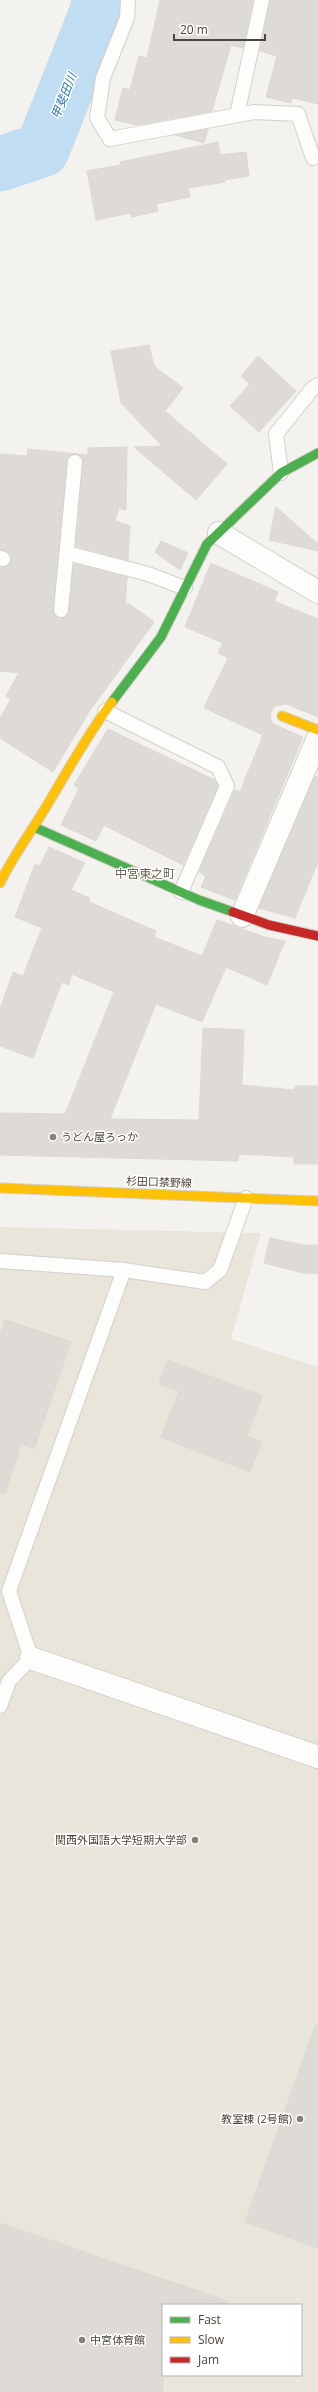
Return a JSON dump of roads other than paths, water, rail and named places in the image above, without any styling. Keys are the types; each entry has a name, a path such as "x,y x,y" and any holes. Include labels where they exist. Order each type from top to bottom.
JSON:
{"street":[{"path":"0,883 13,857 34,827 105,711 161,637 208,544 281,473 318,453"},
{"path":"219,533 318,592"},
{"path":"282,716 318,730"},
{"path":"242,916 318,738"},
{"path":"34,827 181,892 242,916 269,925 318,936"},
{"name":"杉田口禁野線","path":"0,1188 318,1201"},
{"path":"31,1658 318,1757"}],"lane":[{"path":"128,0 127,18 102,78 97,118 110,139 254,112 298,114 313,158"},
{"path":"237,115 262,0"},
{"path":"281,473 276,434 313,388 318,386"},
{"path":"61,610 75,462"},
{"path":"67,552 148,574 186,588"},
{"path":"105,711 218,767 227,786 181,892"},
{"path":"0,1261 124,1270 205,1282 220,1270 246,1198"},
{"path":"0,1706 9,1681 31,1658 4,1590 124,1270"}],"waterway":[{"name":"甲斐田川","path":"0,164 42,150 97,12 99,0"}],"place":[{"name":"うどん屋ろっか","path":"53,1137"},
{"name":"関西外国語大学短期大学部","path":"195,1840"},
{"name":"教室棟 (2号館)","path":"300,2119"},
{"name":"中宮体育館","path":"82,2340"}],"district":[{"name":"中宮東之町","path":"145,874"}]}
